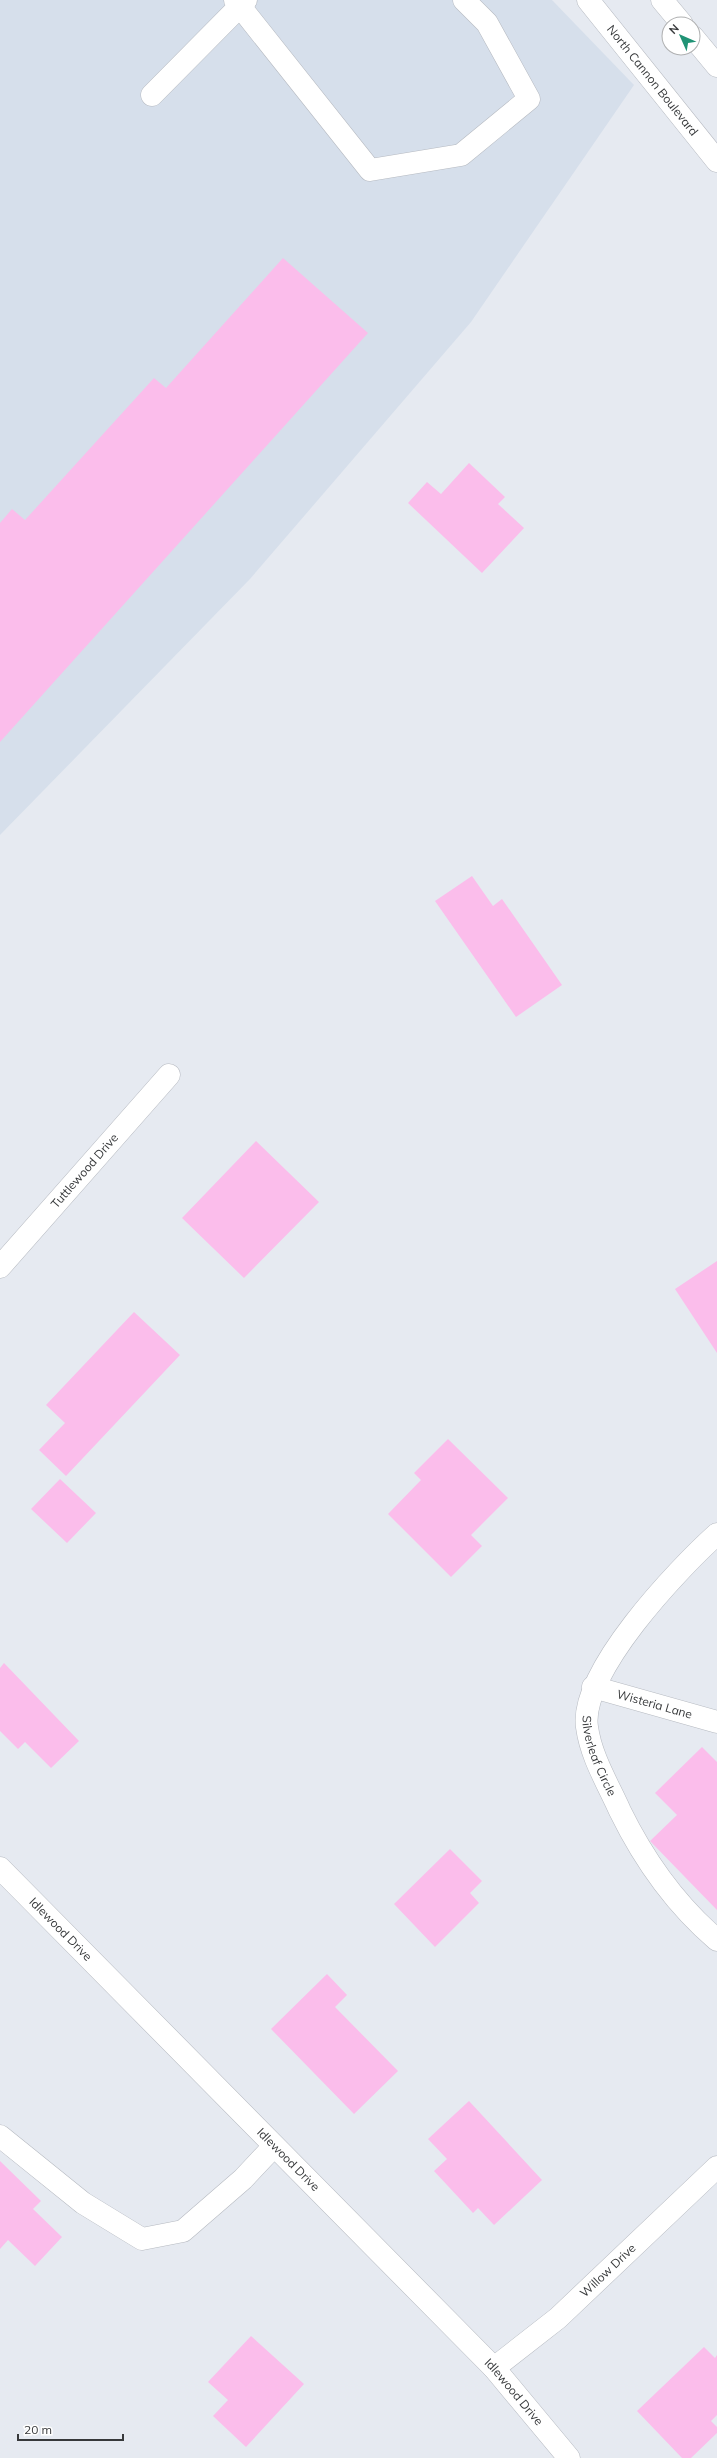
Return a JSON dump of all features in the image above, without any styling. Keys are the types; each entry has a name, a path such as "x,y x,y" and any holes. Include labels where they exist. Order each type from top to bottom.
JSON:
{"street":[{"path":"152,94 240,2 370,170 461,155 529,99 487,23 464,0"},
{"name":"North Cannon Boulevard","path":"588,0 717,161"},
{"path":"662,0 675,16"},
{"path":"701,47 717,66"},
{"name":"Tuttlewood Drive","path":"0,1267 169,1075"},
{"name":"Silverleaf Circle","path":"717,1534 697,1552 623,1636 593,1687 586,1725 591,1750 638,1848 674,1898 697,1923 717,1940"},
{"name":"Wisteria Lane","path":"593,1687 717,1722"},
{"name":"Idlewood Drive","path":"0,1868 494,2368 569,2458"},
{"path":"0,2136 83,2203 142,2239 183,2231 243,2179 274,2146"},
{"name":"Willow Drive","path":"494,2368 558,2318 717,2167"}],"shaded area":[{"path":"0,0 552,0 634,85 471,322 250,579 0,835"}],"building":[{"path":"283,258 368,333 0,742 0,523 12,509 25,520 154,378 166,388"},
{"path":"469,463 505,497 498,504 524,528 482,573 408,503 427,482 441,494"},
{"path":"472,876 493,906 502,899 562,985 516,1017 435,901"},
{"path":"256,1141 319,1202 244,1278 182,1218"},
{"path":"717,1261 717,1353 675,1289"},
{"path":"134,1312 180,1355 66,1476 39,1450 65,1423 46,1405"},
{"path":"448,1439 508,1498 471,1535 482,1546 451,1577 388,1514 421,1480 414,1473"},
{"path":"60,1479 96,1513 67,1543 31,1509"},
{"path":"4,1663 79,1741 51,1768 25,1742 18,1749 0,1731 0,1668"},
{"path":"702,1747 717,1762 717,1910 650,1841 677,1815 655,1793"},
{"path":"450,1849 482,1881 470,1893 479,1903 435,1947 394,1904"},
{"path":"327,1974 347,1995 335,2007 398,2071 354,2114 271,2029"},
{"path":"469,2101 542,2180 494,2225 478,2208 473,2213 434,2171 447,2159 428,2139"},
{"path":"0,2161 41,2201 33,2209 62,2237 35,2266 8,2240 0,2249"},
{"path":"251,2336 304,2384 246,2447 213,2416 228,2400 208,2382"},
{"path":"704,2347 715,2358 717,2355 717,2415 711,2421 717,2427 717,2433 691,2458 682,2458 637,2411"}]}
